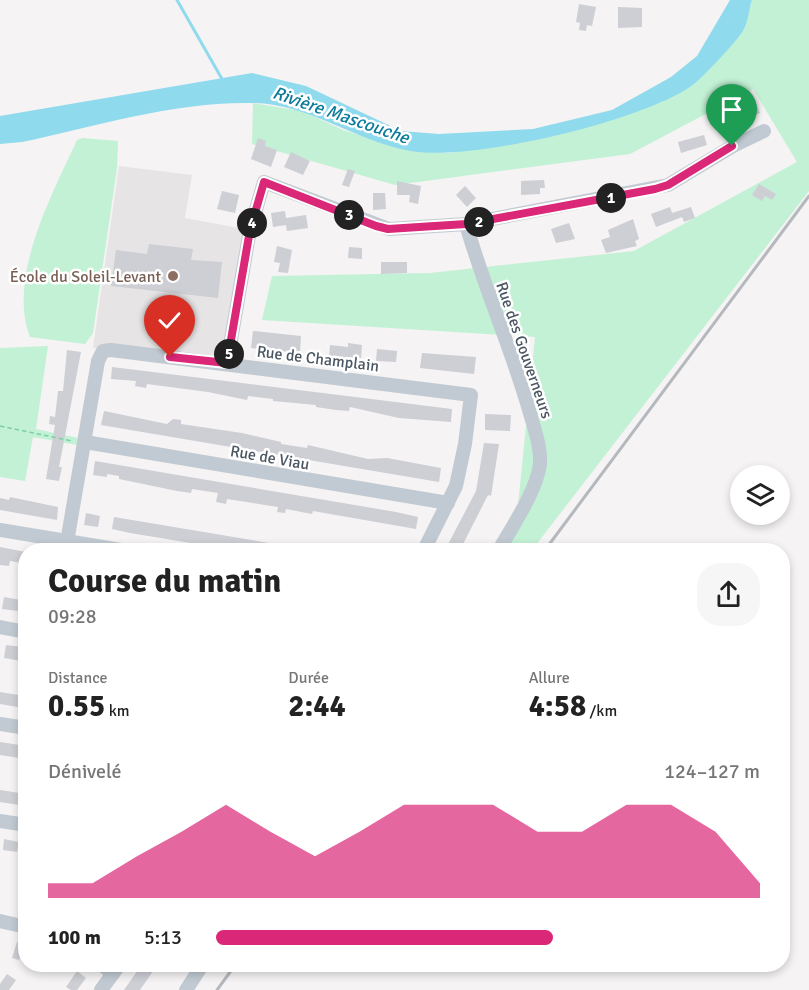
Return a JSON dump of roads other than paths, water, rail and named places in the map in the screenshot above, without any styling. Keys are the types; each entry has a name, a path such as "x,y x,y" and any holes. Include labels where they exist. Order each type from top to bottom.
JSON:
{"street":[{"path":"227,363 250,230 264,182 388,229 466,224 668,185 732,146 764,131"},
{"name":"Rue des Gouverneurs","path":"466,224 487,291 514,360 535,431 540,459 536,478 504,543"},
{"name":"Rue de Champlain","path":"67,542 98,361 103,351 227,363 471,395 465,444 456,486 448,503"},
{"name":"Rue de Viau","path":"85,442 448,503"},
{"path":"428,543 448,503"},
{"path":"0,530 74,543"},
{"path":"0,627 18,630"},
{"path":"0,724 18,727"},
{"path":"0,821 18,824"},
{"path":"0,922 18,925"},
{"path":"101,990 114,972"},
{"path":"186,990 198,972"}],"water":[{"name":"Rivière Mascouche","path":"730,0 752,0 745,28 694,84 670,98 637,112 556,136 473,150 437,153 410,151 390,146 294,110 274,105 225,103 166,110 22,142 0,144 0,116 252,73 306,86 401,131 439,134 533,129 612,110 671,77 697,56"}],"waterway":[{"path":"177,0 222,79"}],"railway":[{"path":"550,543 809,196"},
{"path":"217,990 230,972"}],"place":[{"name":"École du Soleil-Levant","path":"173,276"}]}
